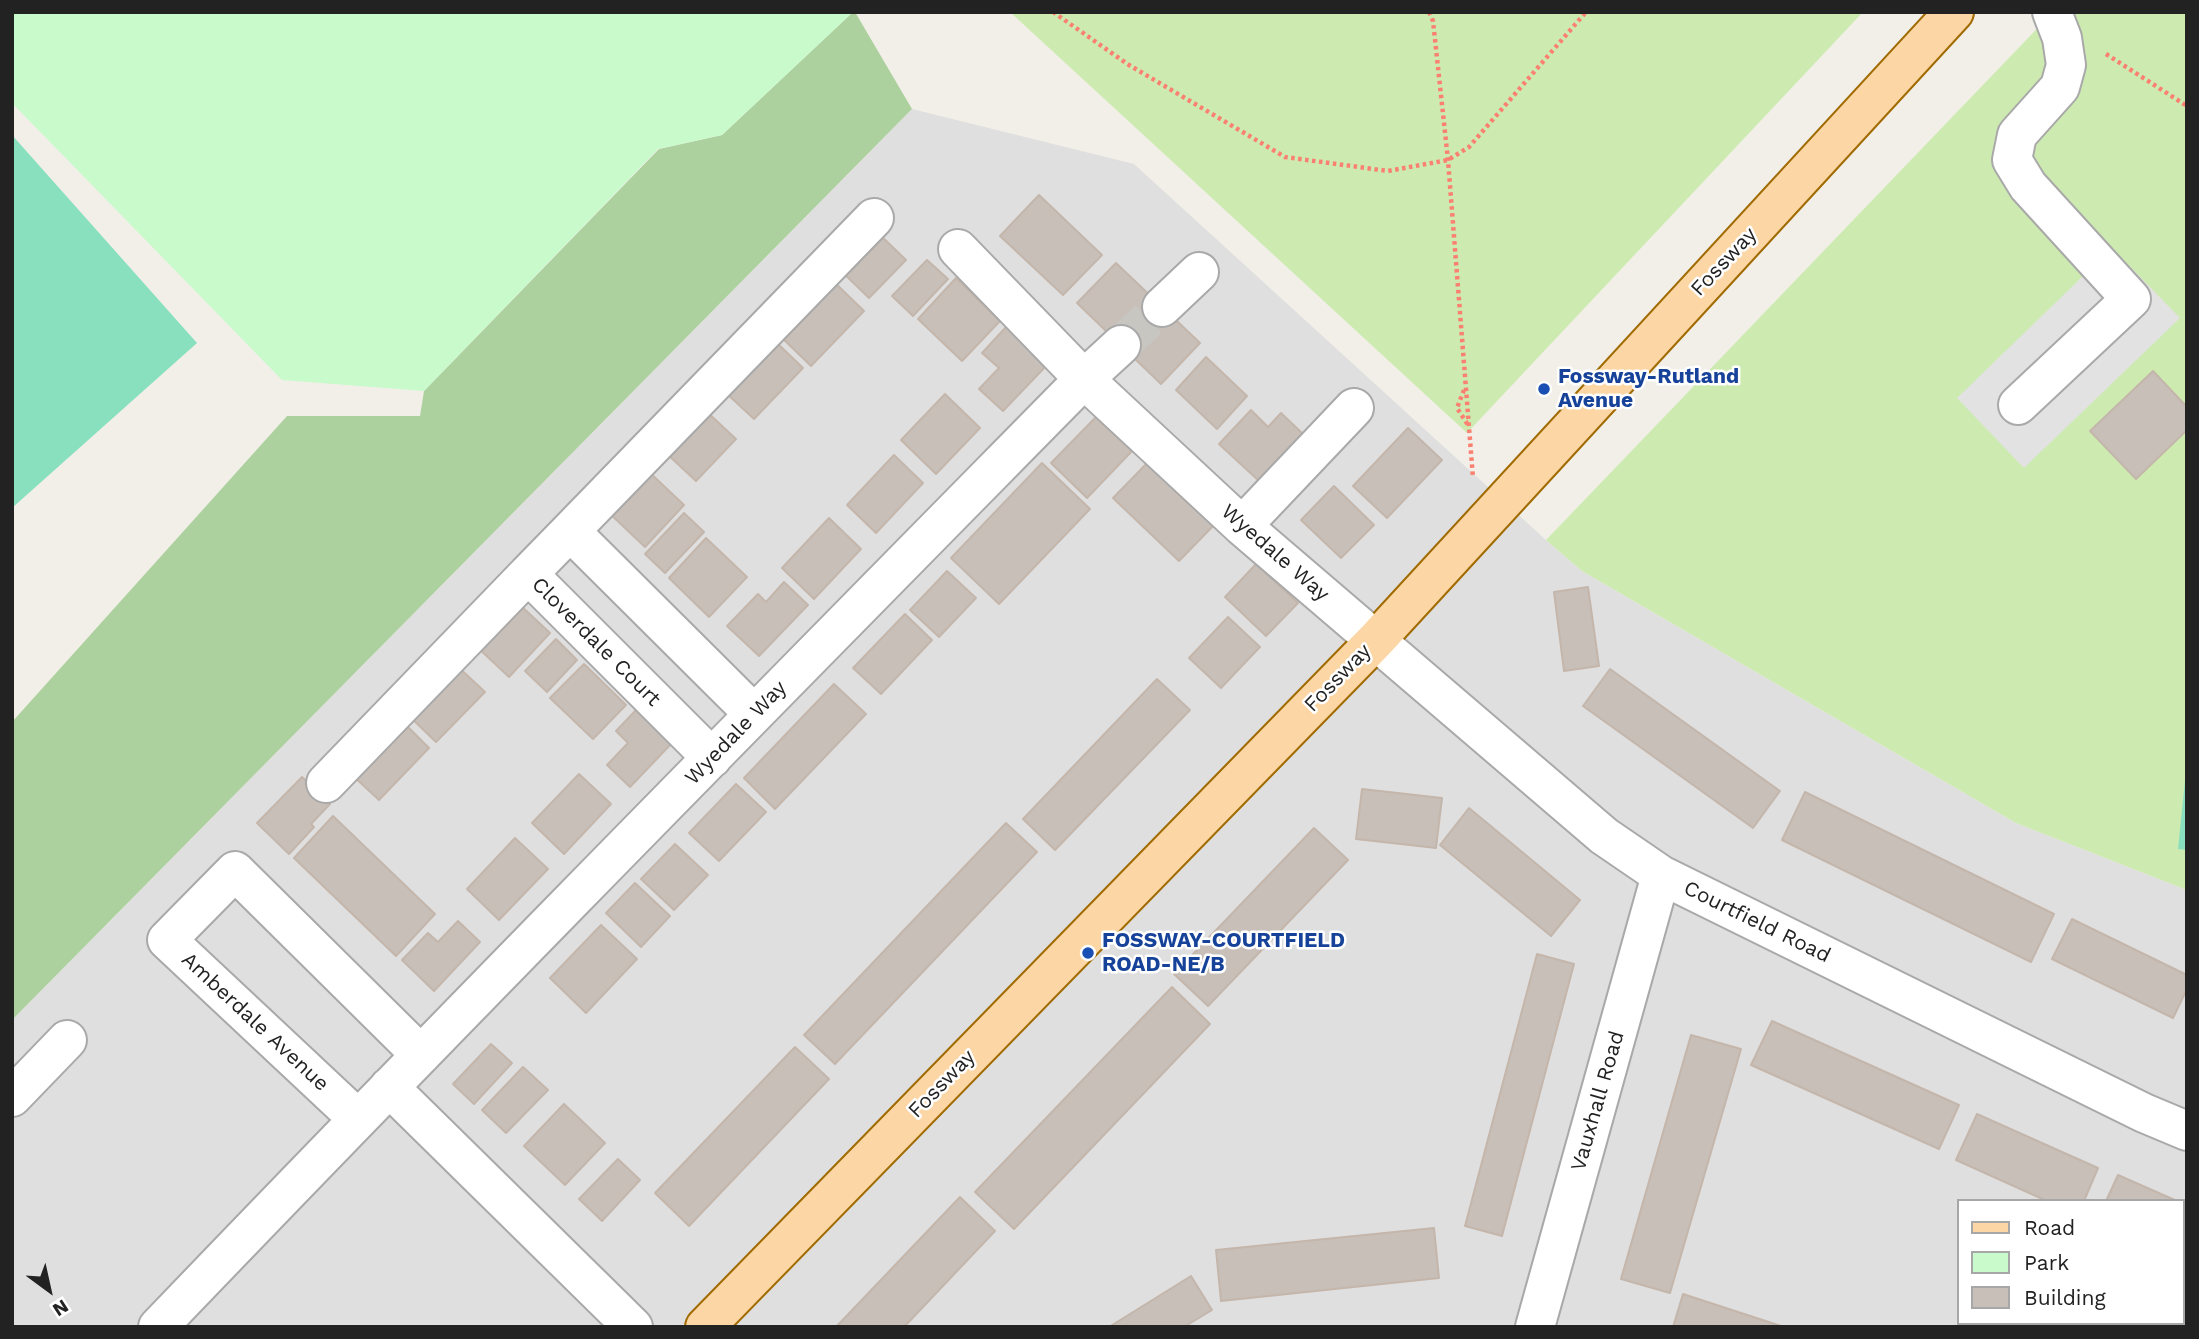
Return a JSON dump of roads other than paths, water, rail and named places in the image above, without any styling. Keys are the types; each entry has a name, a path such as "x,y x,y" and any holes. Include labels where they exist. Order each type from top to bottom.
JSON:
{"main road":[{"name":"Fossway","path":"705,1327 1376,640 1954,12"}],"street":[{"path":"2018,405 2131,299 2028,186 2012,160 2017,135 2060,88 2066,65 2062,38 2054,17"},
{"name":"Cloverdale Court","path":"712,758 528,574 874,218"},
{"name":"Wyedale Way","path":"958,249 1084,379 1242,526 1376,640"},
{"path":"1162,306 1199,272"},
{"path":"1084,379 1121,345"},
{"name":"Wyedale Way","path":"158,1327 389,1087 1084,379"},
{"path":"1242,526 1354,408"},
{"path":"570,531 754,714"},
{"path":"326,783 528,574"},
{"name":"Courtfield Road","path":"1376,640 1604,836 1661,875 2144,1113 2187,1131"},
{"name":"Amberdale Avenue","path":"358,1119 167,940 234,871 421,1055"},
{"name":"Vauxhall Road","path":"1535,1327 1661,875"},
{"path":"12,1097 67,1040"},
{"path":"389,1087 634,1327"}],"tunnel":[{"path":"1121,345 1162,307"}],"place":[{"name":"Fossway-Rutland Avenue","path":"1544,389"},
{"name":"FOSSWAY-COURTFIELD ROAD-NE/B","path":"1088,953"}]}
